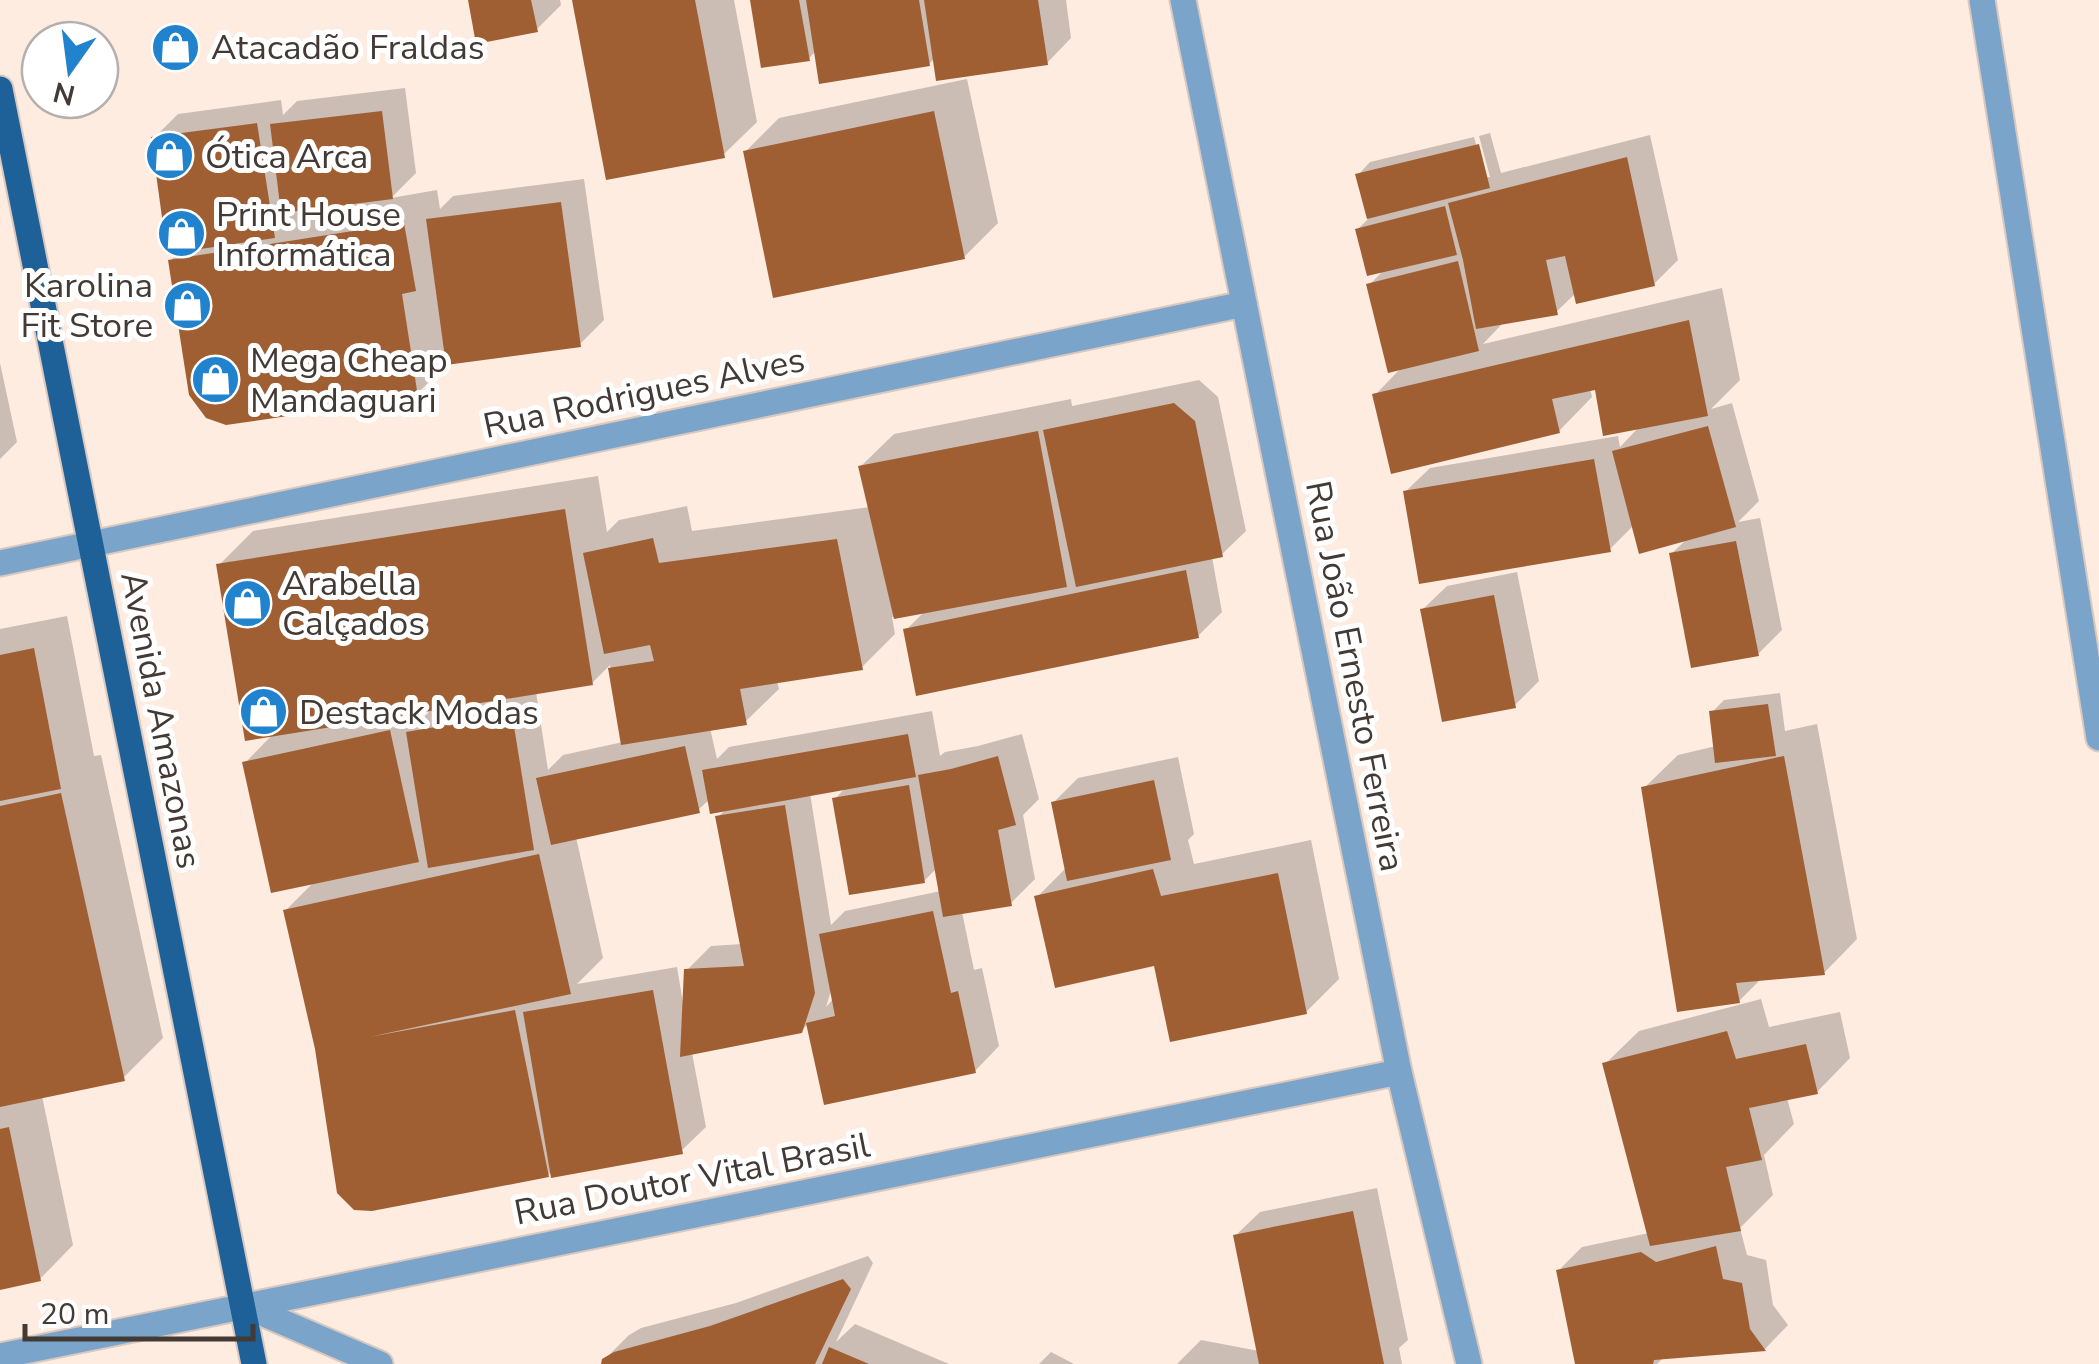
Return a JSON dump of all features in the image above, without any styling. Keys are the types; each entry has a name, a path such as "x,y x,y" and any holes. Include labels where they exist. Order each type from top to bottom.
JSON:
{"main road":[{"name":"Avenida Amazonas","path":"0,90 254,1364"}],"street":[{"name":"Rua João Ernesto Ferreira","path":"1183,0 1398,1072 1469,1364"},
{"path":"1982,0 2099,738"},
{"name":"Rua Rodrigues Alves","path":"0,563 1244,304"},
{"name":"Rua Doutor Vital Brasil","path":"0,1356 1398,1072"},
{"path":"243,1306 380,1364"}],"building":[{"path":"468,0 531,0 538,32 476,44"},
{"path":"572,0 695,0 725,158 606,180"},
{"path":"750,0 799,0 810,61 761,68"},
{"path":"806,0 919,0 930,66 819,84"},
{"path":"924,0 1038,0 1048,65 936,81"},
{"path":"382,111 393,199 281,213 270,124"},
{"path":"934,111 965,259 773,298 743,151"},
{"path":"257,123 275,238 167,254 151,137"},
{"path":"1479,144 1490,188 1367,219 1355,174"},
{"path":"1627,157 1655,286 1576,304 1565,256 1546,260 1558,315 1476,329 1448,203"},
{"path":"561,202 581,347 446,365 426,219"},
{"path":"1445,206 1457,255 1367,276 1355,229"},
{"path":"404,223 416,291 402,294 418,397 226,425 206,418 189,395 168,260"},
{"path":"1458,261 1479,351 1388,373 1366,284"},
{"path":"1689,320 1708,416 1603,436 1595,390 1552,399 1560,433 1391,474 1372,394"},
{"path":"1174,403 1195,421 1223,557 1076,587 1043,430"},
{"path":"1708,426 1736,527 1639,554 1612,451"},
{"path":"1038,431 1067,587 894,619 858,466"},
{"path":"1594,459 1611,552 1419,584 1403,491"},
{"path":"565,509 593,685 245,741 216,564"},
{"path":"653,538 659,563 837,539 863,670 740,689 747,725 621,745 608,668 654,661 650,645 604,654 583,553"},
{"path":"1736,541 1759,656 1691,668 1669,553"},
{"path":"1186,570 1199,638 916,696 903,629"},
{"path":"1494,595 1516,708 1442,722 1420,609"},
{"path":"34,648 61,789 0,801 0,655"},
{"path":"1768,704 1776,756 1715,763 1709,711"},
{"path":"512,714 534,850 428,868 406,732"},
{"path":"390,730 419,862 271,893 242,762"},
{"path":"908,734 916,777 710,814 702,770"},
{"path":"685,746 700,813 551,845 536,778"},
{"path":"998,756 1016,825 998,830 1012,906 943,917 918,775"},
{"path":"1784,756 1825,975 1736,983 1740,1003 1677,1012 1641,787"},
{"path":"1154,780 1171,860 1067,881 1051,802"},
{"path":"909,785 925,883 849,895 832,798"},
{"path":"61,793 125,1081 0,1107 0,806"},
{"path":"785,805 815,993 802,1033 680,1057 684,969 744,966 715,816"},
{"path":"539,854 571,994 369,1037 515,1010 549,1177 372,1211 354,1210 337,1193 315,1049 283,910"},
{"path":"1153,869 1161,896 1278,873 1307,1014 1170,1042 1154,966 1055,988 1034,896"},
{"path":"933,911 951,993 958,991 976,1073 824,1105 806,1023 835,1016 819,934"},
{"path":"653,990 683,1154 551,1178 523,1012"},
{"path":"1727,1031 1736,1059 1806,1044 1818,1094 1749,1108 1762,1160 1726,1167 1741,1231 1650,1246 1602,1063"},
{"path":"9,1127 41,1281 0,1290 0,1129"},
{"path":"1353,1211 1384,1364 1259,1364 1233,1235"},
{"path":"1716,1246 1723,1279 1742,1283 1750,1329 1766,1351 1654,1360 1653,1364 1575,1364 1556,1270 1641,1252 1656,1262"},
{"path":"843,1279 851,1289 815,1364 601,1364 614,1352 710,1326"},
{"path":"829,1347 869,1364 822,1364"}],"place":[{"name":"Atacadão Fraldas","path":"176,47"},
{"name":"Ótica Arca","path":"170,156"},
{"name":"Print House Informática","path":"181,234"},
{"name":"Karolina Fit Store","path":"188,305"},
{"name":"Mega Cheap Mandaguari","path":"215,380"},
{"name":"Arabella Calçados","path":"247,603"},
{"name":"Destack Modas","path":"264,712"}]}
